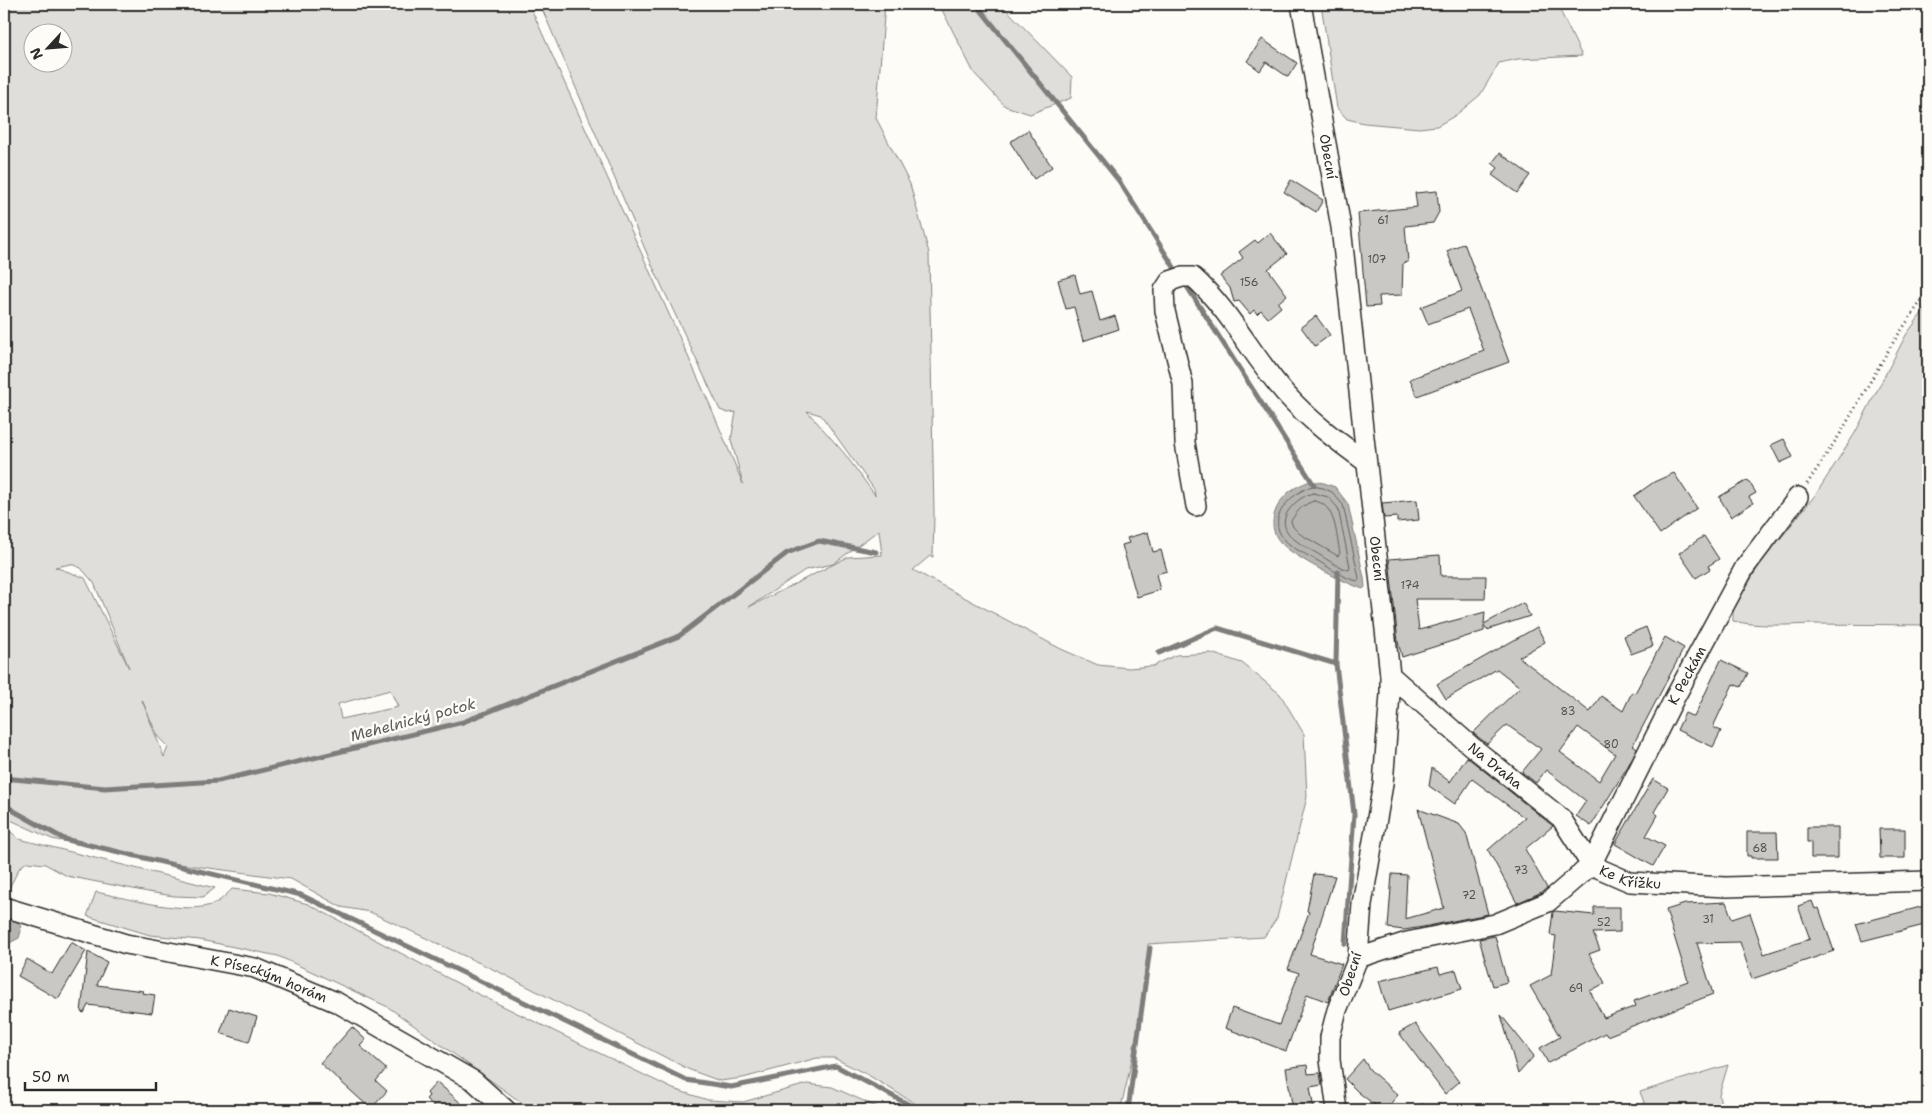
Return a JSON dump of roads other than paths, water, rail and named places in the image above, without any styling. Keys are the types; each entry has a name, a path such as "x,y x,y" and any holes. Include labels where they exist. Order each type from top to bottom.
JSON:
{"street":[{"name":"Obecní","path":"1301,4 1341,227 1390,675 1383,784 1362,904 1358,958 1337,1010 1330,1037 1330,1060 1337,1110"},
{"path":"1196,506 1185,443 1183,384 1165,310 1164,290 1170,281 1182,277 1193,276 1209,291 1284,393 1326,433 1366,462"},
{"name":"K Peckám","path":"1591,865 1674,699 1746,567 1798,496"},
{"name":"Na Draha","path":"1390,675 1471,746 1561,818 1591,865"},
{"name":"Ke Křížku","path":"1358,958 1407,942 1495,924 1548,902 1591,865 1630,882 1640,883 1726,887 1928,881"},
{"name":"K Píseckým horám","path":"4,907 126,944 255,968 346,1008 474,1081 506,1110"}],"water":[{"path":"1310,481 1335,487 1348,504 1364,578 1365,587 1363,589 1297,556 1276,537 1273,523 1279,503 1291,490"},
{"path":"4,917 12,918 20,924 21,931 19,938 4,946"}],"waterway":[{"path":"976,4 1119,181 1179,275"},
{"path":"1184,282 1314,485"},
{"name":"Mehelnický potok","path":"4,778 105,788 218,781 463,722 679,636 787,553 819,541 876,552"},
{"path":"1336,664 1338,572"},
{"path":"1159,653 1217,628 1336,664 1354,814 1345,944"},
{"path":"4,804 64,839 301,895 686,1080 731,1087 836,1066 919,1110"},
{"path":"1128,1110 1150,948"},
{"path":"1422,1106 1428,1110"}]}
